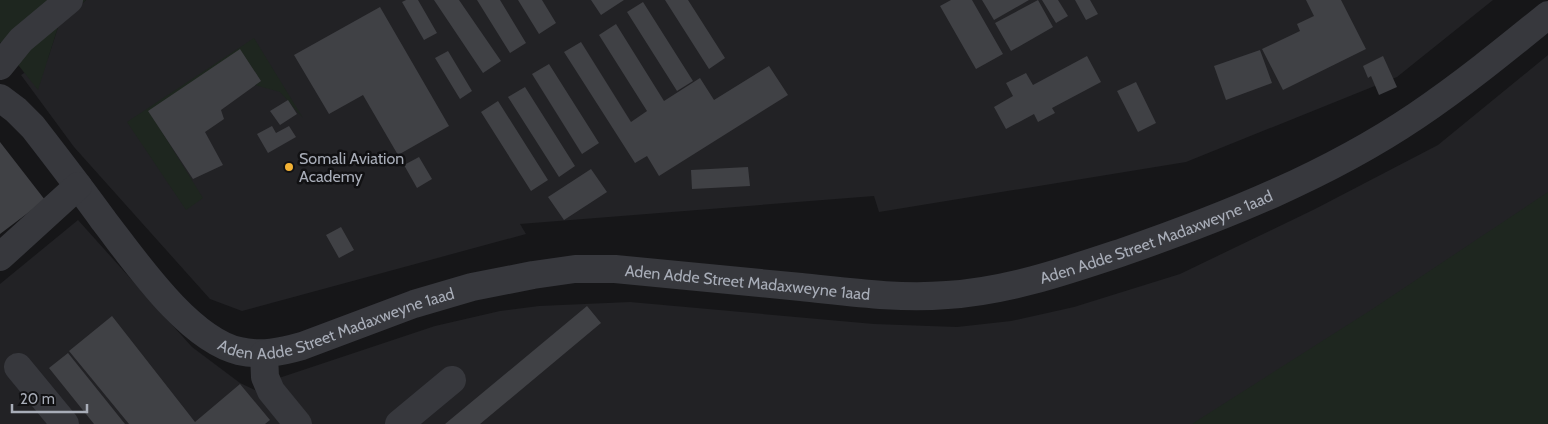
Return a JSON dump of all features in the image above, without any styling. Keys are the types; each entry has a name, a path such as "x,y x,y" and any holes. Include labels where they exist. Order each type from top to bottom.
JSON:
{"street":[{"path":"0,66 22,40 69,0"},
{"name":"Aden Adde Street Madaxweyne 1aad","path":"0,98 16,110 33,127 152,284 187,319 213,339 238,350 264,354 302,346 414,304 472,287 575,269 615,269 897,297 949,295 998,288 1058,274 1159,240 1256,201 1334,165 1415,116 1493,59 1548,15"},
{"path":"0,256 78,186"},
{"path":"264,354 265,378 271,391 298,424"},
{"path":"18,367 65,424"},
{"path":"398,424 452,380"}],"shaded area":[{"path":"0,0 86,0 59,24 38,90 0,42"},
{"path":"86,0 1493,0 1397,77 1186,162 879,212 874,196 520,224 526,234 242,311 210,299 74,147 21,75 48,58 59,24"},
{"path":"254,38 303,118 280,92 255,85 261,81 240,50 149,111 203,198 186,210 127,122"},
{"path":"1548,55 1548,424 0,424 0,284 78,220 192,347 240,383 257,391 279,378 435,326 500,311 539,306 630,302 874,324 957,327 1011,321 1074,307 1180,274 1315,209 1438,145"},
{"path":"1548,192 1548,424 1192,424 1371,310"}],"building":[{"path":"418,0 437,33 424,40 402,2"},
{"path":"434,0 459,0 501,61 483,73"},
{"path":"477,0 500,0 526,43 510,53"},
{"path":"518,0 542,0 556,23 539,34"},
{"path":"591,0 624,0 601,15"},
{"path":"665,0 688,0 725,58 709,69"},
{"path":"951,0 972,0 1003,54 976,69 940,6"},
{"path":"982,0 1029,0 994,20"},
{"path":"1038,0 1053,27 1011,51 995,23"},
{"path":"1042,0 1058,0 1068,16 1056,23"},
{"path":"1075,0 1090,0 1098,14 1086,20"},
{"path":"1306,0 1341,0 1366,49 1283,90 1262,49 1300,31 1297,24 1314,16"},
{"path":"643,2 693,81 677,91 627,12"},
{"path":"380,7 449,126 398,155 363,95 329,114 294,55"},
{"path":"616,24 664,101 700,78 714,100 769,66 788,95 659,176 647,156 635,163 564,52 581,42 631,122 647,111 599,35"},
{"path":"240,49 261,81 221,110 224,119 205,132 223,165 193,179 148,111"},
{"path":"1260,50 1272,83 1226,100 1214,66"},
{"path":"448,51 472,91 460,99 435,58"},
{"path":"1087,56 1101,82 1052,108 1055,113 1038,122 1034,114 1006,129 994,107 1013,96 1006,83 1026,73 1033,85"},
{"path":"1383,56 1397,87 1379,95 1371,76 1368,78 1363,66"},
{"path":"549,64 599,143 582,154 532,74"},
{"path":"1136,82 1156,123 1138,132 1117,91"},
{"path":"525,87 575,166 559,177 508,97"},
{"path":"288,100 297,114 280,125 270,111"},
{"path":"498,101 548,180 531,191 481,112"},
{"path":"272,126 276,133 289,126 296,137 268,153 257,134"},
{"path":"0,142 45,200 0,234"},
{"path":"419,157 432,179 417,188 404,165"},
{"path":"748,167 750,186 692,189 691,170"},
{"path":"591,169 607,192 564,220 548,197"},
{"path":"341,227 354,250 339,258 326,235"},
{"path":"587,306 601,323 480,424 445,424"},
{"path":"112,316 195,422 240,384 270,420 265,424 129,424 69,351"},
{"path":"68,353 125,424 94,424 49,368"}],"place":[{"name":"Somali Aviation Academy","path":"289,167"}]}
